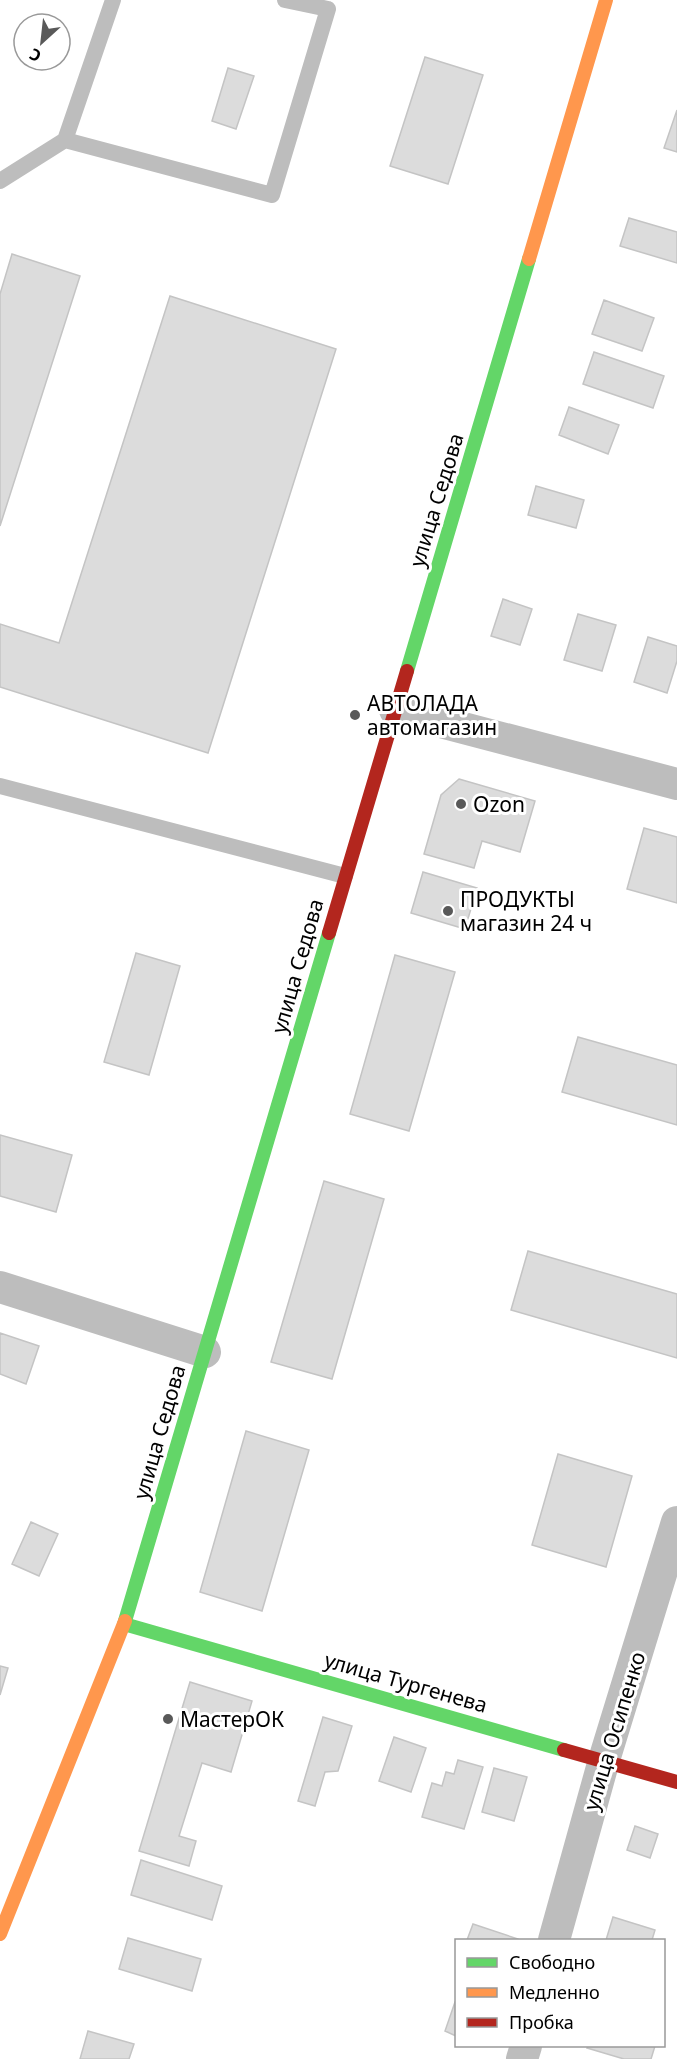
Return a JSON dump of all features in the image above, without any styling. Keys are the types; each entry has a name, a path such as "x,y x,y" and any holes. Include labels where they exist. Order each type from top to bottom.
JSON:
{"main road":[{"name":"улица Седова","path":"0,1934 124,1624 606,0"},
{"name":"улица Тургенева","path":"124,1624 677,1782"}],"street":[{"path":"395,710 677,784"},
{"path":"0,1287 205,1352"},
{"name":"улица Осипенко","path":"555,1939 604,1760 677,1522"}],"lane":[{"path":"0,181 65,140 113,0"},
{"path":"65,140 272,195 328,9 285,0"},
{"path":"0,786 345,876"}],"building":[{"path":"425,57 483,75 448,184 390,166"},
{"path":"228,68 254,76 236,129 212,121"},
{"path":"677,110 677,152 664,148"},
{"path":"629,218 677,232 677,263 620,246"},
{"path":"12,254 80,276 0,526 0,294"},
{"path":"170,296 336,349 208,753 0,687 0,624 59,643"},
{"path":"604,300 654,318 642,351 592,334"},
{"path":"594,352 664,376 653,408 583,384"},
{"path":"569,407 619,425 608,454 559,435"},
{"path":"536,486 584,500 576,528 528,515"},
{"path":"503,599 532,609 520,645 491,636"},
{"path":"578,614 616,625 602,671 564,660"},
{"path":"648,637 677,646 677,661 667,693 634,682"},
{"path":"459,779 535,801 520,852 482,841 474,868 424,854 441,795"},
{"path":"644,828 677,837 677,903 627,889"},
{"path":"423,872 477,888 465,929 411,913"},
{"path":"136,953 180,966 149,1075 104,1062"},
{"path":"395,955 455,972 409,1131 350,1114"},
{"path":"578,1037 677,1065 677,1125 562,1092"},
{"path":"0,1135 72,1155 56,1212 0,1196"},
{"path":"324,1181 384,1199 332,1379 271,1362"},
{"path":"528,1251 677,1294 677,1358 511,1310"},
{"path":"0,1333 39,1346 26,1384 0,1374"},
{"path":"246,1431 309,1450 262,1611 200,1592"},
{"path":"558,1454 632,1476 606,1567 532,1545"},
{"path":"31,1522 58,1534 39,1576 12,1564"},
{"path":"0,1666 8,1668 0,1695"},
{"path":"190,1682 252,1701 231,1772 202,1763 179,1836 196,1841 189,1866 139,1851"},
{"path":"323,1717 352,1726 338,1771 325,1772 315,1806 298,1801"},
{"path":"394,1737 426,1748 411,1792 379,1781"},
{"path":"458,1760 483,1767 464,1829 422,1817 432,1783 442,1786 446,1772 454,1774"},
{"path":"494,1768 527,1777 514,1821 482,1812"},
{"path":"635,1826 658,1834 650,1858 627,1850"},
{"path":"141,1860 222,1886 212,1920 131,1895"},
{"path":"613,1917 655,1930 652,1939 606,1939"},
{"path":"473,1924 518,1939 467,1939"},
{"path":"128,1938 201,1959 192,1991 119,1969"},
{"path":"455,2002 455,2036 445,2031"},
{"path":"88,2031 134,2044 129,2059 80,2059"},
{"path":"655,2047 651,2059 624,2059 587,2048"}],"traffic: fast":[{"path":"407,671 529,259"},
{"path":"125,1621 329,933"},
{"path":"124,1624 564,1750"}],"traffic: slow":[{"path":"529,259 606,0"},
{"path":"0,1934 125,1621"}],"traffic: jam":[{"path":"329,933 407,671"},
{"path":"564,1750 677,1782"}],"place":[{"name":"АВТОЛАДА автомагазин","path":"355,715"},
{"name":"Ozon","path":"461,804"},
{"name":"ПРОДУКТЫ магазин 24 ч","path":"448,911"},
{"name":"МастерОК","path":"168,1719"}]}
